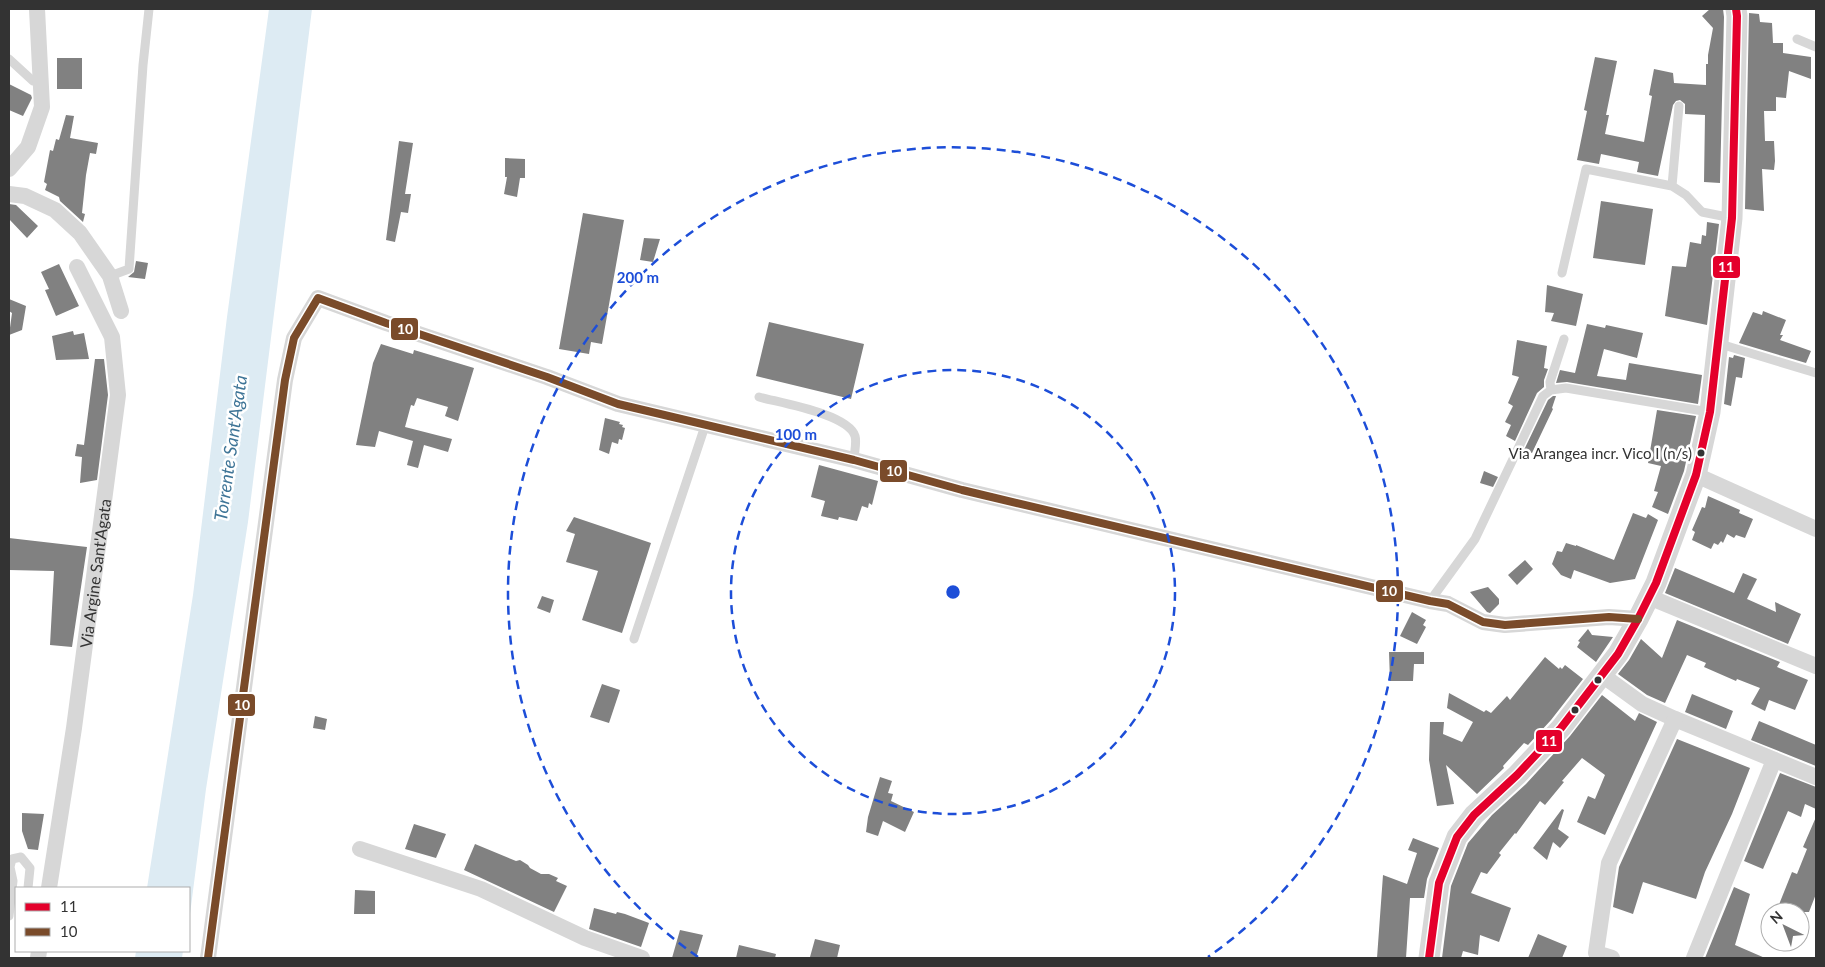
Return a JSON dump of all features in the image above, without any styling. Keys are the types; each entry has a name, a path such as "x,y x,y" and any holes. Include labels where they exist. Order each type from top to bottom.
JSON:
{"street":[{"path":"9,169 28,147 42,106 37,9"},
{"path":"1429,958 1439,883 1457,837 1474,815 1517,776 1561,728 1618,654 1649,597 1696,475 1710,412 1732,218 1736,9"},
{"path":"9,194 25,196 55,210 80,233 110,276 121,311"},
{"name":"Via Argine Sant'Agata","path":"49,887 75,718 118,395 112,337 77,267"},
{"path":"208,958 285,380 294,338 318,298 547,377 618,404 854,460 962,490 1448,604 1483,622 1505,625 1608,617 1638,619"},
{"path":"1696,475 1816,529"},
{"path":"1649,597 1816,666"},
{"path":"1602,675 1642,704 1816,777"},
{"path":"1612,958 1596,954 1609,863 1675,719"},
{"path":"1694,958 1774,760"},
{"path":"360,849 481,890 585,938 642,958"}],"lane":[{"path":"110,276 129,269 142,75 149,9"},
{"path":"1797,39 1816,47"},
{"path":"9,59 34,81"},
{"path":"1672,186 1679,106"},
{"path":"1562,273 1586,168 1672,186 1686,195 1702,212 1732,218"},
{"path":"1552,390 1550,382 1564,339"},
{"path":"1717,342 1816,373"},
{"path":"1430,601 1475,539 1543,396 1552,390 1566,388 1710,412"},
{"path":"759,397 826,414 845,422 855,436 854,460"},
{"path":"634,639 705,426"},
{"path":"9,916 13,881 10,867 12,858 21,857 30,868 28,887"}],"water":[{"name":"Torrente Sant'Agata","path":"269,9 312,9 248,522 206,789 190,914 190,887 147,887 193,595 227,317"},
{"path":"136,952 183,952 182,958 135,958"}],"building":[{"path":"1710,9 1723,9 1724,17 1720,183 1704,182 1705,115 1685,114 1685,104 1680,100 1676,101 1673,105 1658,176 1637,172 1639,162 1601,154 1599,164 1577,160 1587,111 1584,110 1595,57 1617,61 1606,115 1609,115 1605,134 1644,142 1652,96 1649,95 1654,69 1673,73 1674,83 1706,85 1706,64 1708,64 1713,28 1702,16"},
{"path":"1749,13 1759,14 1760,22 1772,23 1773,43 1783,43 1783,53 1811,57 1811,79 1789,71 1786,98 1776,97 1776,111 1764,111 1765,141 1774,141 1775,161 1774,170 1762,169 1764,211 1745,209"},
{"path":"57,58 82,58 82,89 57,89"},
{"path":"9,84 31,95 32,98 23,116 9,110"},
{"path":"66,115 74,116 70,138 98,143 96,154 90,153 82,213 85,214 83,222 60,201 59,197 45,190 47,184 44,182 50,150 53,151 56,139 59,140"},
{"path":"399,141 413,143 405,194 411,194 408,213 401,212 395,242 386,240"},
{"path":"505,158 525,159 525,178 520,178 517,197 504,194 507,177 505,177"},
{"path":"1601,201 1653,209 1645,265 1593,258"},
{"path":"9,204 16,205 38,226 27,238 9,219"},
{"path":"583,213 624,220 602,344 591,342 589,354 559,349"},
{"path":"1707,222 1719,224 1707,325 1665,316 1672,266 1686,267 1690,242 1701,244 1702,235 1706,236"},
{"path":"644,238 660,239 653,262 640,260"},
{"path":"136,261 148,263 145,279 128,277 134,272"},
{"path":"59,264 79,306 56,316 45,290 49,289 41,272"},
{"path":"1547,285 1583,294 1576,326 1551,321 1554,313 1545,312"},
{"path":"9,299 26,306 22,330 9,335 12,313 9,311"},
{"path":"1763,311 1786,320 1780,340 1811,351 1806,363 1739,343 1753,312 1762,315"},
{"path":"769,322 864,344 851,399 756,376"},
{"path":"1587,324 1605,328 1606,325 1643,333 1637,358 1604,349 1597,376 1626,380 1629,363 1702,375 1698,404 1567,382 1556,383 1560,370 1575,373"},
{"path":"73,331 74,335 84,333 89,359 56,360 52,336"},
{"path":"1517,340 1547,346 1544,368 1548,369 1544,380 1544,387 1537,393 1515,441 1506,436 1511,425 1505,422 1513,406 1508,403 1519,377 1512,375"},
{"path":"381,344 413,354 414,350 474,368 458,421 445,416 448,407 417,398 414,406 411,405 405,427 452,439 448,452 424,445 418,468 407,465 413,441 379,431 375,447 356,445 373,363"},
{"path":"1734,355 1745,358 1742,378 1736,377 1731,406 1724,404 1729,357 1733,358"},
{"path":"95,359 104,359 108,395 97,480 80,483 82,457 75,456 77,444 84,445"},
{"path":"1556,396 1553,409 1532,453 1524,450 1548,400"},
{"path":"1657,410 1696,416 1684,471 1668,514 1652,507 1658,492 1654,491 1661,466 1648,463"},
{"path":"605,418 620,422 619,424 625,428 622,440 619,439 618,444 612,442 609,454 599,450"},
{"path":"819,465 878,481 872,505 869,503 868,508 862,506 857,521 839,517 838,520 821,516 825,501 811,497"},
{"path":"1484,471 1498,477 1493,487 1480,483"},
{"path":"1708,496 1740,510 1739,513 1753,519 1745,538 1736,535 1734,538 1727,534 1723,543 1721,541 1718,545 1714,543 1711,549 1692,540 1695,532 1692,530 1702,507 1705,508"},
{"path":"1633,513 1646,518 1648,514 1658,520 1635,579 1610,583 1574,570 1571,579 1561,575 1552,564 1557,551 1562,552 1566,543 1614,560"},
{"path":"574,517 651,543 622,633 582,620 598,571 566,562 575,534 566,531"},
{"path":"9,538 87,547 72,647 50,645 54,571 9,570"},
{"path":"1525,560 1533,569 1517,585 1508,575"},
{"path":"1675,568 1734,593 1743,573 1757,579 1747,599 1776,612 1775,602 1801,614 1788,644 1665,593"},
{"path":"1488,587 1499,599 1499,604 1490,613 1470,592"},
{"path":"542,596 554,600 550,613 537,608"},
{"path":"1412,612 1426,620 1423,625 1426,627 1417,644 1400,636"},
{"path":"1677,620 1780,662 1777,667 1808,680 1795,710 1769,700 1765,711 1751,704 1760,688 1737,679 1736,681 1704,667 1706,663 1687,655 1665,703 1647,695 1618,674 1629,660 1641,639 1662,658"},
{"path":"1588,629 1592,635 1613,637 1596,662 1577,647 1580,642 1578,641"},
{"path":"1389,652 1424,652 1424,664 1414,664 1413,681 1390,681"},
{"path":"1545,657 1559,669 1560,667 1562,669 1565,665 1583,679 1551,720 1528,745 1524,743 1503,766 1504,768 1477,794 1446,765 1454,804 1437,806 1429,760 1430,722 1444,722 1443,734 1462,742 1473,722 1447,708 1449,693 1484,712 1486,710 1491,713 1507,696 1510,700"},
{"path":"602,684 620,690 609,723 590,717"},
{"path":"1692,694 1733,711 1726,729 1685,712"},
{"path":"1602,695 1635,721 1639,713 1657,722 1605,835 1577,822 1588,796 1595,799 1605,775 1582,758 1545,805 1540,801 1516,834 1499,853 1501,855 1487,874 1481,872 1471,893 1511,908 1499,942 1480,935 1478,955 1463,951 1461,958 1442,958 1451,886 1468,843 1492,815 1526,784 1570,736"},
{"path":"315,716 327,719 325,730 313,728"},
{"path":"1759,721 1816,745 1816,766 1751,740"},
{"path":"1677,739 1750,768 1732,814 1705,872 1696,899 1643,882 1633,914 1613,907 1619,867"},
{"path":"1780,773 1816,787 1816,809 1805,804 1801,817 1788,811 1763,869 1744,861"},
{"path":"880,777 892,781 888,793 893,794 891,801 914,812 905,832 883,821 878,836 866,832 868,817"},
{"path":"1562,809 1564,810 1558,829 1569,837 1560,848 1553,842 1547,860 1533,848"},
{"path":"22,813 44,814 38,850 28,849 22,831"},
{"path":"1816,817 1816,894 1810,909 1810,902 1780,902 1792,872 1797,874 1807,849 1803,847"},
{"path":"414,824 446,834 436,858 405,849"},
{"path":"1413,838 1439,848 1427,879 1424,898 1410,898 1406,958 1377,958 1383,875 1407,884 1417,853 1408,850"},
{"path":"475,844 516,861 520,860 541,874 549,874 558,878 556,881 567,886 554,912 464,870"},
{"path":"1734,887 1750,894 1735,945 1765,958 1705,958"},
{"path":"355,890 375,891 375,914 354,914"},
{"path":"594,908 616,914 617,912 625,914 649,923 641,947 589,929"},
{"path":"680,930 703,935 696,958 672,958"},
{"path":"1538,934 1567,946 1562,958 1528,958"},
{"path":"815,939 840,945 837,958 810,957"},
{"path":"739,945 776,954 775,958 736,958"}],"transit line":[{"name":"11","path":"1429,958 1439,883 1457,837 1474,815 1517,775 1561,728 1618,654 1656,583 1696,475 1710,412 1732,218 1736,9"},
{"name":"10","path":"208,958 285,380 294,338 318,298 547,377 618,404 854,460 962,490 1448,604 1483,622 1505,625 1609,617 1638,619"}],"place":[{"name":"Via Arangea incr. Vico I (n/s)","path":"1701,453"}]}
